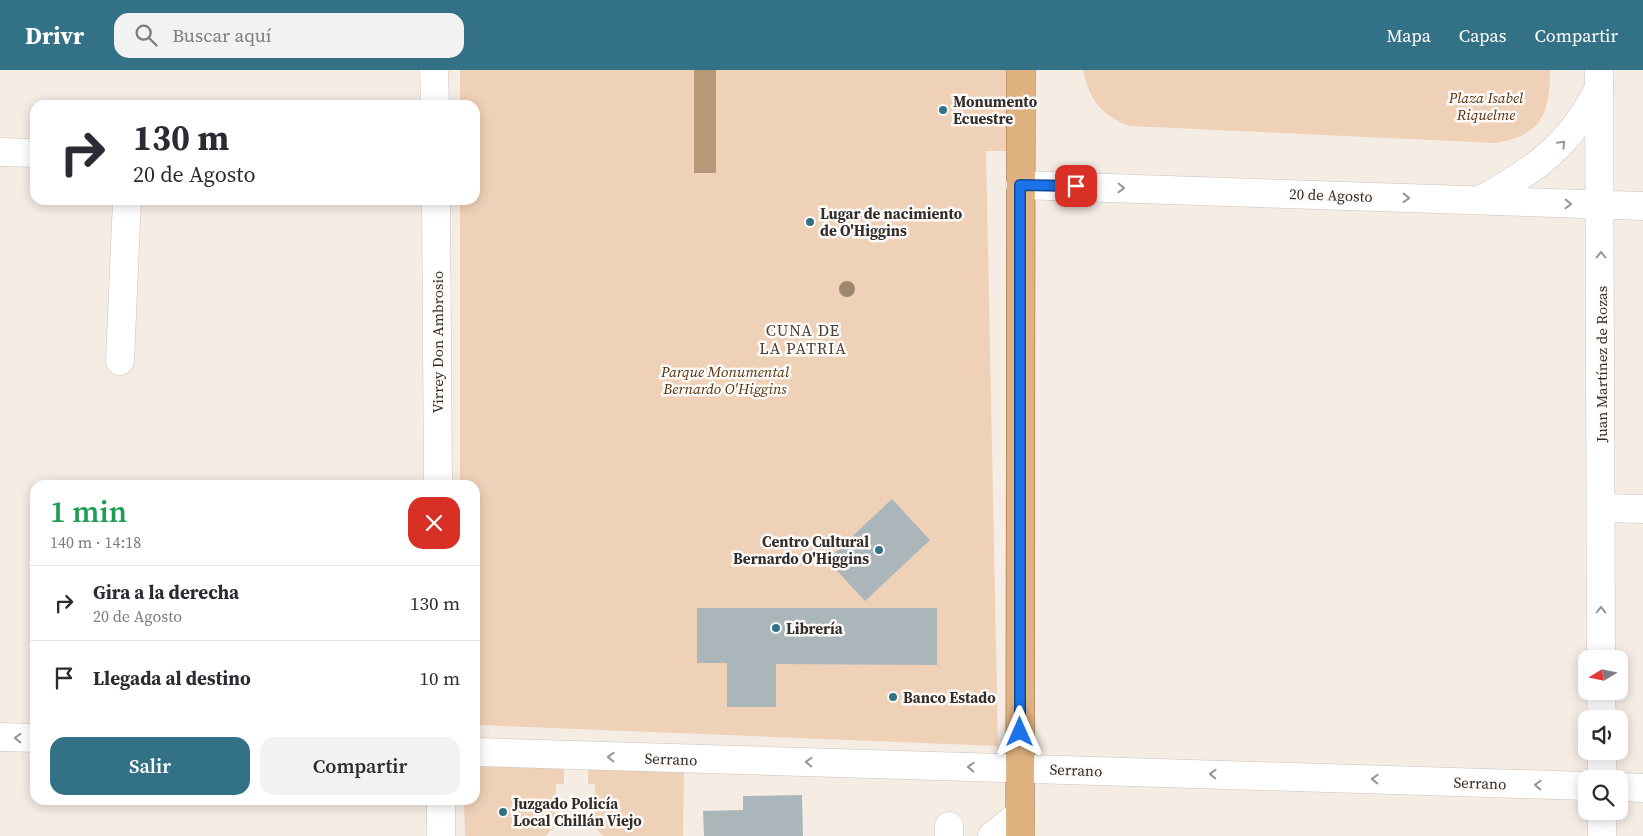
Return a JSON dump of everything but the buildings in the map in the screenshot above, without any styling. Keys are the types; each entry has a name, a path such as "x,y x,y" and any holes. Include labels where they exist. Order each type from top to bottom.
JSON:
{"main road":[{"path":"1020,825 1021,70"}],"street":[{"path":"434,70 435,100"},
{"path":"1479,200 1528,173 1550,156 1570,135 1586,112 1599,78"},
{"name":"Juan Martínez de Rozas","path":"1599,78 1601,205 1601,650"},
{"path":"0,152 30,153"},
{"name":"20 de Agosto","path":"1020,185 1643,206"},
{"path":"120,361 127,205"},
{"name":"Virrey Don Ambrosio","path":"436,205 438,480"},
{"path":"1600,508 1643,509"},
{"path":"0,737 30,738"},
{"name":"Serrano","path":"480,752 1578,786"},
{"path":"1628,787 1643,788"},
{"path":"440,805 441,836"},
{"path":"1602,820 1602,836"},
{"path":"992,836 1020,825"}],"green space":[{"name":"Parque Monumental Bernardo O'Higgins","path":"460,70 1007,70 1007,151 986,151 998,746 480,725 480,480 460,480 460,205 480,205 480,100 460,100"},
{"name":"Plaza Isabel Riquelme","path":"1083,70 1550,70 1550,85 1545,110 1533,128 1512,139 1496,143 1130,126 1111,117 1098,105 1089,90"},
{"path":"484,764 564,767 564,784 556,784 555,826 545,836 465,836 464,805 480,805 480,768"},
{"path":"588,769 684,772 683,836 603,836 595,827 595,784 588,784"}],"shaded area":[{"path":"694,70 716,70 716,173 694,173"}],"place":[{"name":"Monumento Ecuestre","path":"943,110"},
{"name":"Lugar de nacimiento de O'Higgins","path":"810,222"},
{"name":"Centro Cultural Bernardo O'Higgins","path":"879,550"},
{"name":"Librería","path":"776,628"},
{"name":"Banco Estado","path":"893,697"},
{"name":"Juzgado Policía Local Chillán Viejo","path":"503,812"}],"district":[{"name":"CUNA DE LA PATRIA","path":"803,339"}],"route":[{"path":"1020,732 1020,185 1076,186"}]}
